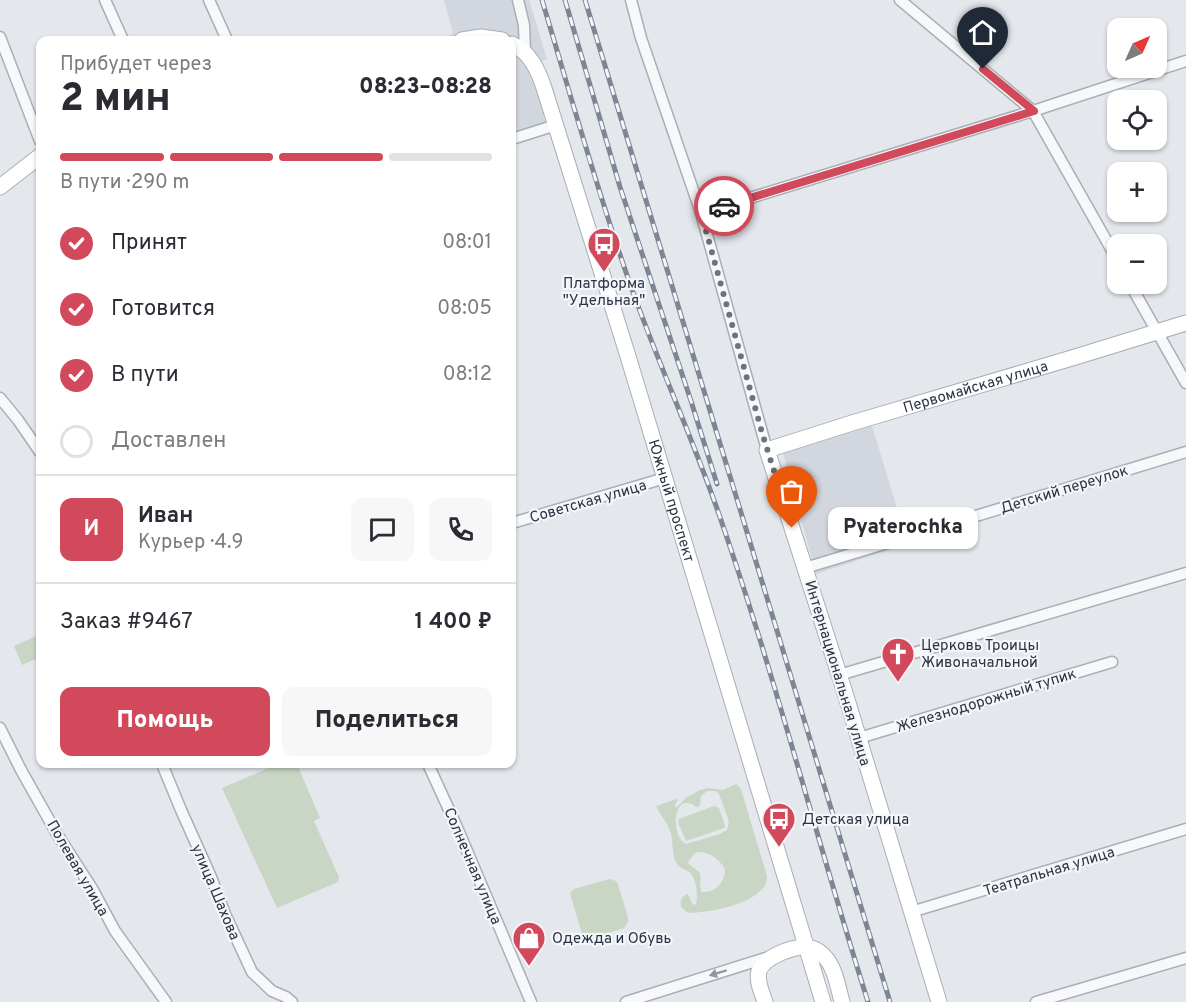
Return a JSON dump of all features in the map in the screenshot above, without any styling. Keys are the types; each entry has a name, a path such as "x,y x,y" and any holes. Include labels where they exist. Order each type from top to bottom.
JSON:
{"main road":[{"name":"Южный проспект","path":"518,48 539,72 556,125 823,1002"},
{"path":"0,187 36,159"},
{"name":"Первомайская улица","path":"767,450 1186,323"},
{"name":"Интернациональная улица","path":"767,450 859,738 939,1002"},
{"path":"765,1002 758,981 760,967 772,956 806,947 823,955 829,963 842,1002"}],"street":[{"path":"105,0 121,36"},
{"path":"209,0 224,36"},
{"name":"Южный проспект","path":"518,0 524,24 518,48"},
{"name":"Интернациональная улица","path":"631,0 641,38 701,213 767,450"},
{"path":"900,0 1034,111 1107,241"},
{"path":"0,37 36,131"},
{"path":"701,213 1034,111 1186,61"},
{"path":"516,138 556,125"},
{"path":"1136,294 1186,383"},
{"path":"0,398 36,446"},
{"name":"Детский переулок","path":"805,568 1186,452"},
{"name":"Советская улица","path":"516,522 665,478"},
{"path":"839,675 1186,573"},
{"name":"Железнодорожный тупик","path":"859,738 1112,662"},
{"name":"Полевая улица","path":"0,728 57,834 93,890 115,931 166,1002"},
{"name":"улица Шахова","path":"164,768 252,972 272,991 292,1002"},
{"name":"Солнечная улица","path":"430,768 531,1002"},
{"name":"Театральная улица","path":"911,912 1186,829"},
{"path":"626,1002 772,956"},
{"path":"1036,1002 1186,958"}],"shaded area":[{"path":"444,0 529,0 547,59 527,70 534,77 539,91 545,124 516,134 516,36 449,36 453,33"},
{"path":"872,426 908,544 816,574 783,453"}],"green space":[{"path":"36,636 36,659 22,665 14,646"},
{"path":"269,768 299,768 320,818 314,821 339,877 338,882 277,908 222,788"},
{"path":"736,784 741,789 767,876 766,881 755,895 738,904 688,913 681,907 681,901 684,895 688,894 693,905 696,904 695,883 692,875 675,861 670,831 656,806 676,799 678,800 676,808 687,797 700,790 708,788 723,790","holes":["707,791 716,791 719,794 729,821 727,830 686,844 677,832 676,815 683,804 700,806 701,796","698,852 714,857 725,869 719,886 712,891 702,892 700,873 688,862"]},
{"path":"714,806 719,808 724,828 686,841 678,822 679,819"},
{"path":"609,879 618,884 628,922 624,928 586,938 582,934 570,893 574,889"}],"railway":[{"path":"542,0 616,244 712,495 743,585 868,1002"},
{"path":"565,0 620,187 717,484"},
{"path":"585,0 890,1002"}],"way so far":[{"path":"724,206 701,213 763,436 792,528"}],"place":[{"name":"Платформа \"Удельная\"","path":"604,273"},
{"name":"Pyaterochka","path":"792,528"},
{"name":"Церковь Троицы Живоначальной","path":"898,683"},
{"name":"Детская улица","path":"779,848"},
{"name":"Одежда и Обувь","path":"529,967"}],"route":[{"path":"724,206 1034,111 983,69"}]}
